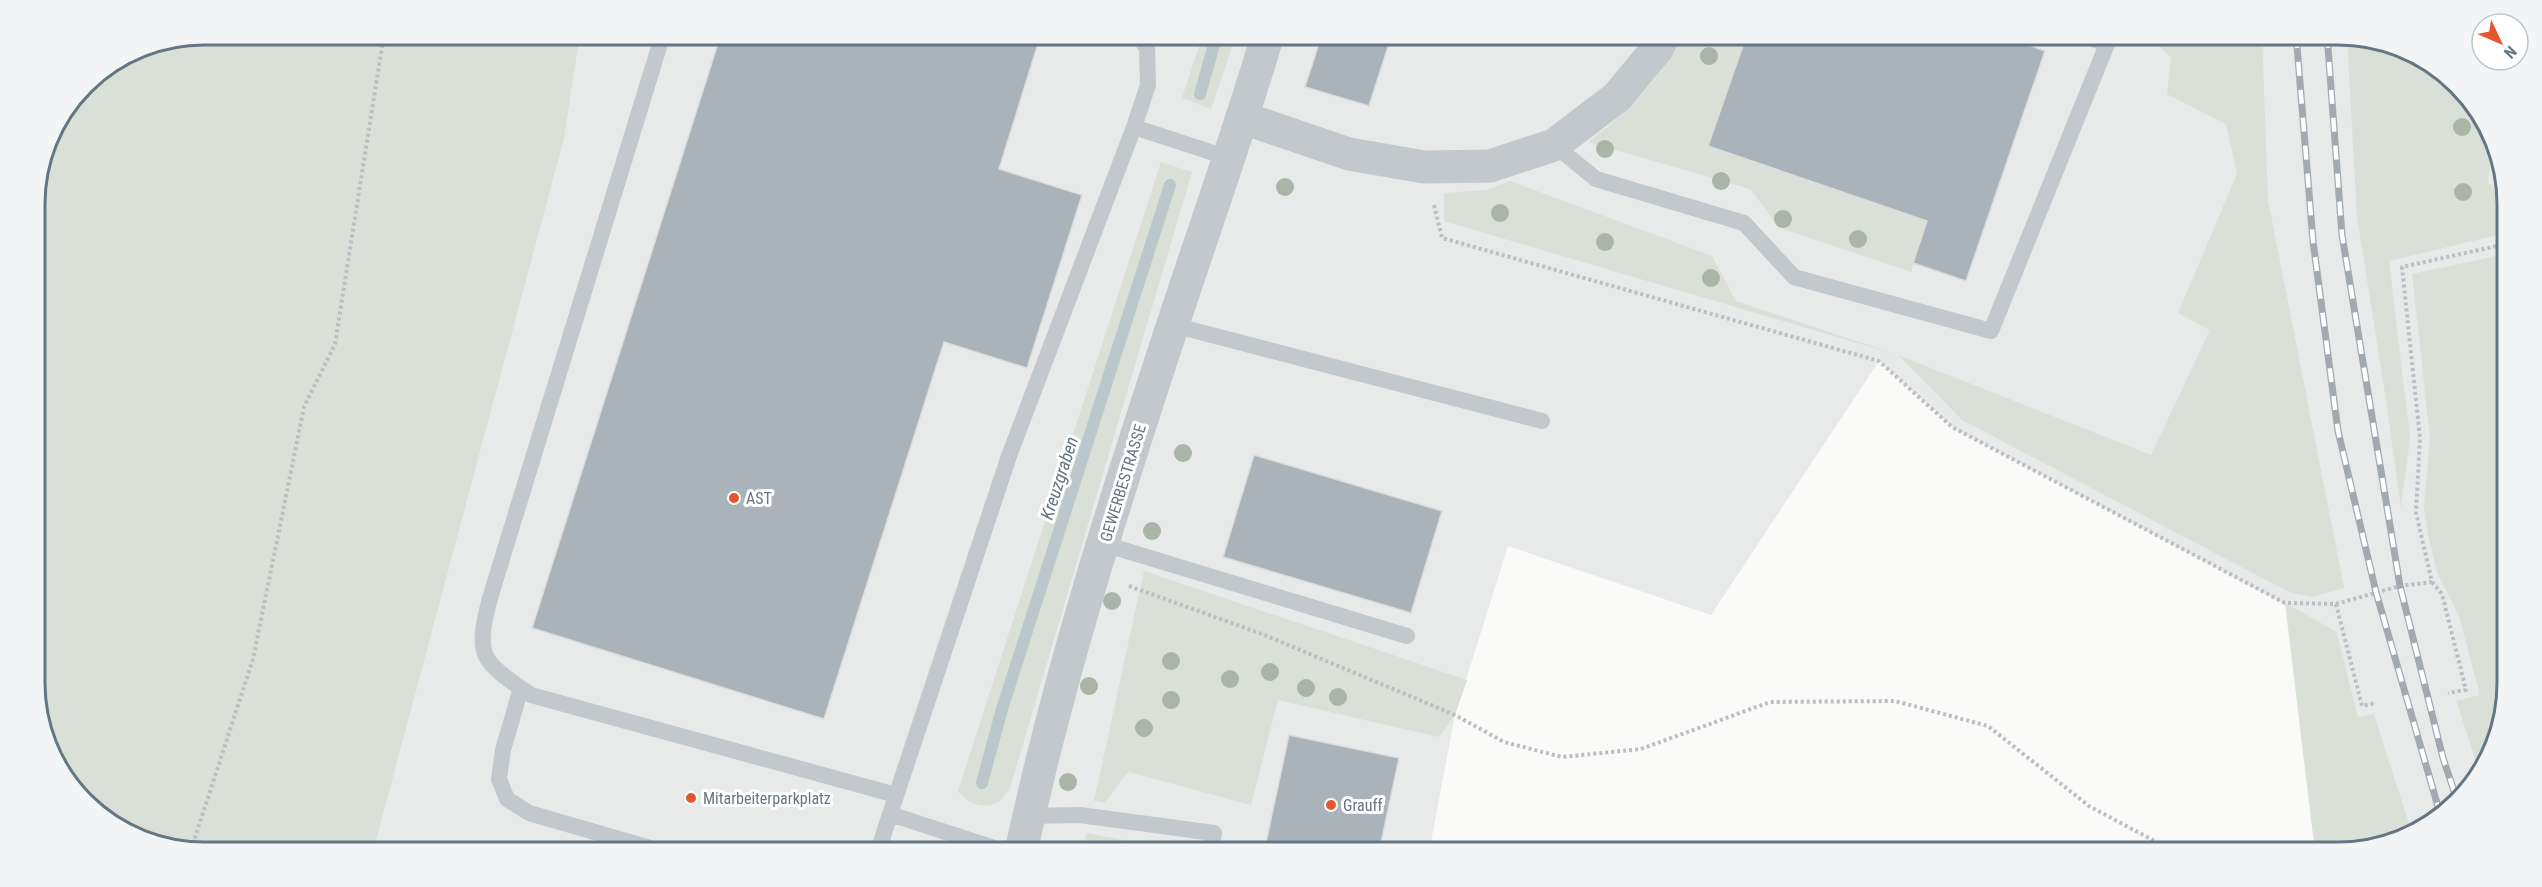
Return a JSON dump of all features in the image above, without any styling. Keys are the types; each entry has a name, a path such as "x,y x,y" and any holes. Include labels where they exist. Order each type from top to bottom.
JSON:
{"street":[{"name":"GEWERBESTRASSE","path":"1023,842 1059,694 1099,559 1265,45"},
{"path":"1243,118 1349,154 1424,167 1490,166 1554,145 1617,97 1659,45"}],"lane":[{"path":"660,45 483,624 485,655 505,677 531,695 896,795"},
{"path":"882,842 1009,456 1148,85 1147,48 1145,45"},
{"path":"1554,145 1596,179 1744,222 1794,277 1990,331 2107,45"},
{"path":"1134,127 1229,158"},
{"path":"1173,325 1542,421"},
{"path":"1099,559 1407,636"},
{"path":"521,688 503,750 499,779 507,799 529,813 629,842"},
{"path":"890,814 976,842"},
{"path":"1029,816 1080,815 1214,833 1212,842"}],"path":[{"path":"194,841 253,659 304,407 335,344 382,45"},
{"path":"1424,167 1442,238 1879,361 1952,427 2285,603 2336,604 2400,586 2432,582"},
{"path":"2448,693 2466,690 2442,594 2432,582 2416,513 2420,438 2402,267 2497,246"},
{"path":"1099,559 1262,634 1455,715 1504,742 1562,756 1641,749 1770,702 1895,701 1988,726 2089,806 2156,842"},
{"path":"2336,604 2362,706 2375,703"}],"shaded area":[{"path":"194,45 578,45 564,139 376,842 184,841 153,834 116,815 85,788 61,753 53,734 45,693 45,194 53,153 66,125 85,99 116,72 143,57 173,48"},
{"path":"578,45 2338,45 2379,50 2417,66 2450,92 2464,107 2481,134 2494,173 2497,194 2497,683 2491,727 2456,702 2476,762 2464,780 2450,795 2435,809 2410,825 2374,714 2358,717 2337,632 1952,427 1879,361 1711,615 1508,546 1455,715 1431,842 376,842 564,139"},
{"path":"1199,45 1233,45 1211,109 1182,98"},
{"path":"1678,45 1757,45 1927,221 1911,272 1780,228 1750,189 1588,142 1630,106 1665,65"},
{"path":"2158,45 2262,45 2268,200 2344,588 2311,597 2289,592 1962,420 1898,355 2151,455 2210,330 2178,313 2237,174 2226,124 2167,94 2171,57"},
{"path":"2348,45 2379,50 2399,57 2435,78 2450,92 2464,107 2481,134 2490,158 2488,184 2496,185 2497,194 2497,235 2389,261 2410,438 2401,508 2385,393 2357,217"},
{"path":"1161,162 1192,172 1010,788 997,803 987,806 976,804 966,799 958,791"},
{"path":"1510,181 1712,256 1736,301 1898,355 1444,221 1444,193 1486,190"},
{"path":"2497,256 2497,683 2492,724 2476,762 2456,701 2480,695 2459,616 2437,572 2424,507 2430,438 2412,274"},
{"path":"1144,571 1467,680 1455,715 1439,737 1278,700 1251,805 1129,772 1104,803 1094,801"},
{"path":"2285,603 2337,632 2358,717 2374,714 2410,825 2369,839 2348,842 2314,842"},
{"path":"1086,833 1134,842 1085,842"}],"building":[{"name":"AST","path":"718,45 1038,45 999,169 1082,195 1027,368 944,342 824,719 532,628"},
{"path":"1318,45 1388,45 1369,106 1305,87"},
{"path":"1743,45 2028,45 2045,51 1966,281 1913,263 1927,221 1708,146"},
{"path":"1254,455 1442,511 1411,613 1223,557"},
{"name":"Grauff","path":"1289,735 1399,758 1381,842 1266,842"}],"waterway":[{"name":"Kreuzgraben","path":"1200,94 1214,45"},
{"name":"Kreuzgraben","path":"982,783 1002,709 1170,185"}],"railway":[{"path":"2297,45 2313,241 2338,431 2376,592 2438,806"},
{"path":"2328,45 2342,235 2400,586 2443,758 2454,791"}],"place":[{"name":"AST","path":"734,498"},
{"name":"Mitarbeiterparkplatz","path":"691,798"},
{"name":"Grauff","path":"1331,805"}]}
